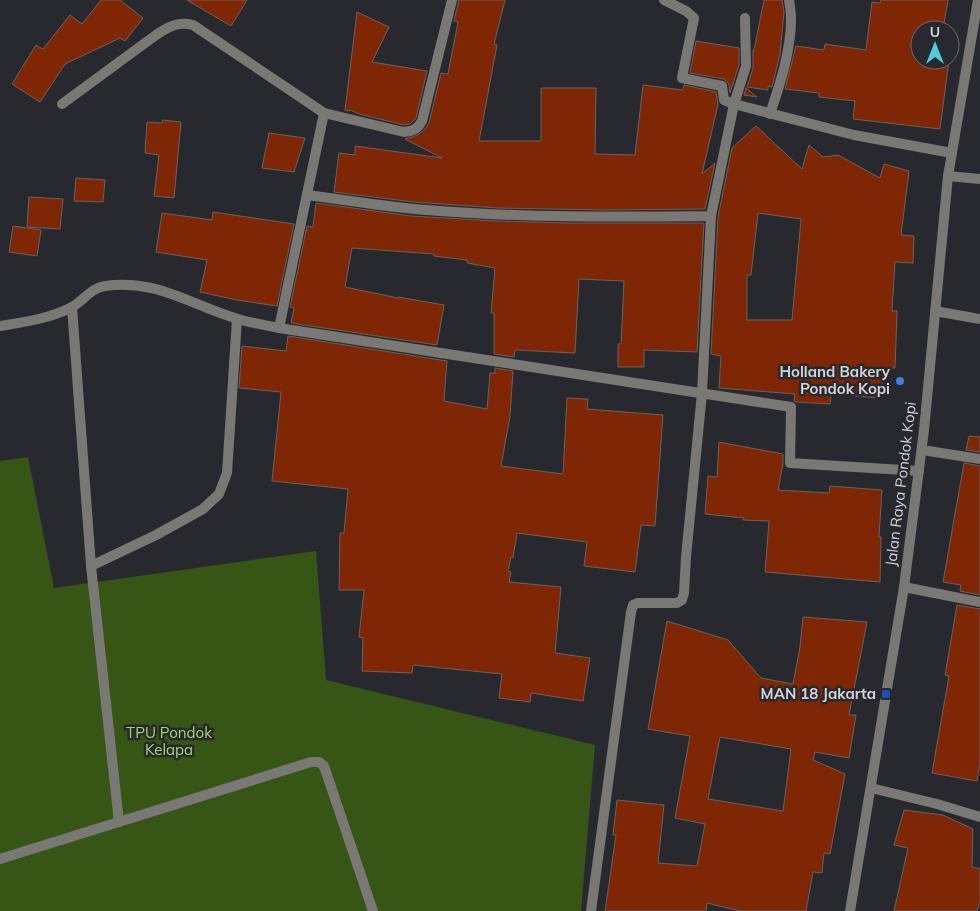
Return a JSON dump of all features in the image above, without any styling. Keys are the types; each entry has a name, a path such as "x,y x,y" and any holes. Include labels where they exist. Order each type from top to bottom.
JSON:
{"street":[{"path":"62,104 169,26 183,23 193,25 324,113 404,132 413,131 417,129 422,121 452,0"},
{"path":"664,0 686,11 694,18 682,78 722,86 724,100 770,114 854,135 952,152"},
{"path":"770,114 782,76 789,38 791,20 790,0"},
{"name":"Jalan Raya Pondok Kopi","path":"850,911 904,587 922,450 948,176 976,28 978,0"},
{"path":"591,911 633,605 638,603 677,603 682,600 684,593 702,393 711,216 734,104 746,66 745,18"},
{"path":"279,328 324,113"},
{"path":"948,176 980,179"},
{"path":"307,195 426,210 490,214 582,218 711,216"},
{"path":"0,326 44,318 72,307 90,292 104,286 136,285 167,291 237,319 279,328 791,407 790,463 919,471"},
{"path":"72,307 91,566 119,822"},
{"path":"935,311 980,319"},
{"path":"91,566 156,535 203,509 219,494 228,473 237,319"},
{"path":"922,450 980,459"},
{"path":"904,587 980,602"},
{"path":"0,859 311,762 319,762 324,766 373,911"},
{"path":"871,788 937,804 980,817"}],"green space":[{"name":"TPU Pondok Kelapa","path":"28,457 54,588 316,551 326,680 595,745 581,911 0,911 0,461"}],"building":[{"path":"101,0 120,0 143,18 125,41 120,38 65,64 40,102 12,84 36,45 43,49 70,15 82,24"},
{"path":"187,0 247,0 231,26"},
{"path":"459,0 505,0 494,44 497,45 479,141 541,141 541,88 596,88 595,154 635,155 643,85 683,90 684,85 716,92 718,104 702,174 715,163 705,209 498,208 413,202 334,192 339,153 355,155 355,146 442,158 405,139 418,135 429,123 441,73 448,74 458,22 454,21"},
{"path":"764,0 782,0 784,12 780,54 772,87 768,86 768,90 747,87 753,68 753,50"},
{"path":"881,0 948,0 945,20 910,20 910,70 948,70 940,129 853,119 855,101 819,97 819,93 785,89 796,46 824,50 825,44 866,50 872,2 880,3"},
{"path":"357,12 389,27 372,62 427,71 416,118 410,124 404,125 345,110"},
{"path":"696,41 739,48 739,65 730,93 729,84 724,79 690,73"},
{"path":"746,88 757,97 744,95"},
{"path":"163,120 181,122 174,198 154,196 159,155 145,153 147,122 162,123"},
{"path":"756,126 802,169 809,145 823,157 838,155 880,178 884,164 909,171 901,235 914,236 913,263 895,262 892,311 897,311 895,368 884,368 881,398 831,394 830,404 796,402 794,401 795,394 719,388 721,356 711,354 718,217 732,148","holes":["758,213 801,219 792,320 747,320 747,275 751,275"]},
{"path":"269,133 305,138 294,172 262,168"},
{"path":"76,178 105,180 103,202 74,201"},
{"path":"29,197 63,199 60,229 27,227"},
{"path":"316,203 411,216 498,221 704,223 697,352 644,350 644,367 618,367 618,344 621,344 624,281 579,279 575,353 515,350 514,357 494,354 494,313 491,313 495,268 467,263 467,260 434,256 434,254 352,248 345,287 444,305 437,345 291,323 294,308 290,307 307,226 313,227"},
{"path":"213,212 294,224 277,306 200,292 207,260 156,252 162,213 212,220"},
{"path":"13,226 41,230 37,256 9,252"},
{"path":"288,336 447,361 444,401 487,409 490,373 495,373 495,368 513,371 510,416 501,466 563,474 567,398 588,399 587,409 663,415 655,526 641,525 635,572 584,566 587,542 517,533 513,558 511,557 508,571 511,572 509,582 561,587 555,653 590,658 583,701 531,693 530,702 499,698 502,674 413,665 412,673 362,671 363,638 359,637 364,590 339,590 340,533 344,533 348,489 272,481 281,392 239,388 242,346 286,351"},
{"path":"969,436 980,437 980,452 966,450"},
{"path":"719,442 783,454 778,490 829,493 830,486 882,490 879,537 881,537 880,582 765,572 769,521 743,520 744,518 705,514 708,476 717,477"},
{"path":"964,463 980,466 980,595 960,591 961,585 943,582"},
{"path":"957,605 980,609 980,763 977,781 932,773 949,676 945,675"},
{"path":"803,617 867,622 849,715 856,715 849,758 815,752 813,760 845,774 830,854 824,853 822,873 813,872 806,911 740,911 707,903 706,911 605,911 616,835 613,835 617,800 664,805 658,863 697,866 705,824 675,818 690,736 648,729 667,621 728,640 761,678 793,684","holes":["720,737 791,749 783,811 708,799"]},
{"path":"904,810 943,815 973,829 972,867 980,869 980,902 977,911 894,911 908,848 894,845"}],"place":[{"name":"Holland Bakery Pondok Kopi","path":"900,381"},
{"name":"MAN 18 Jakarta","path":"886,694"}]}
